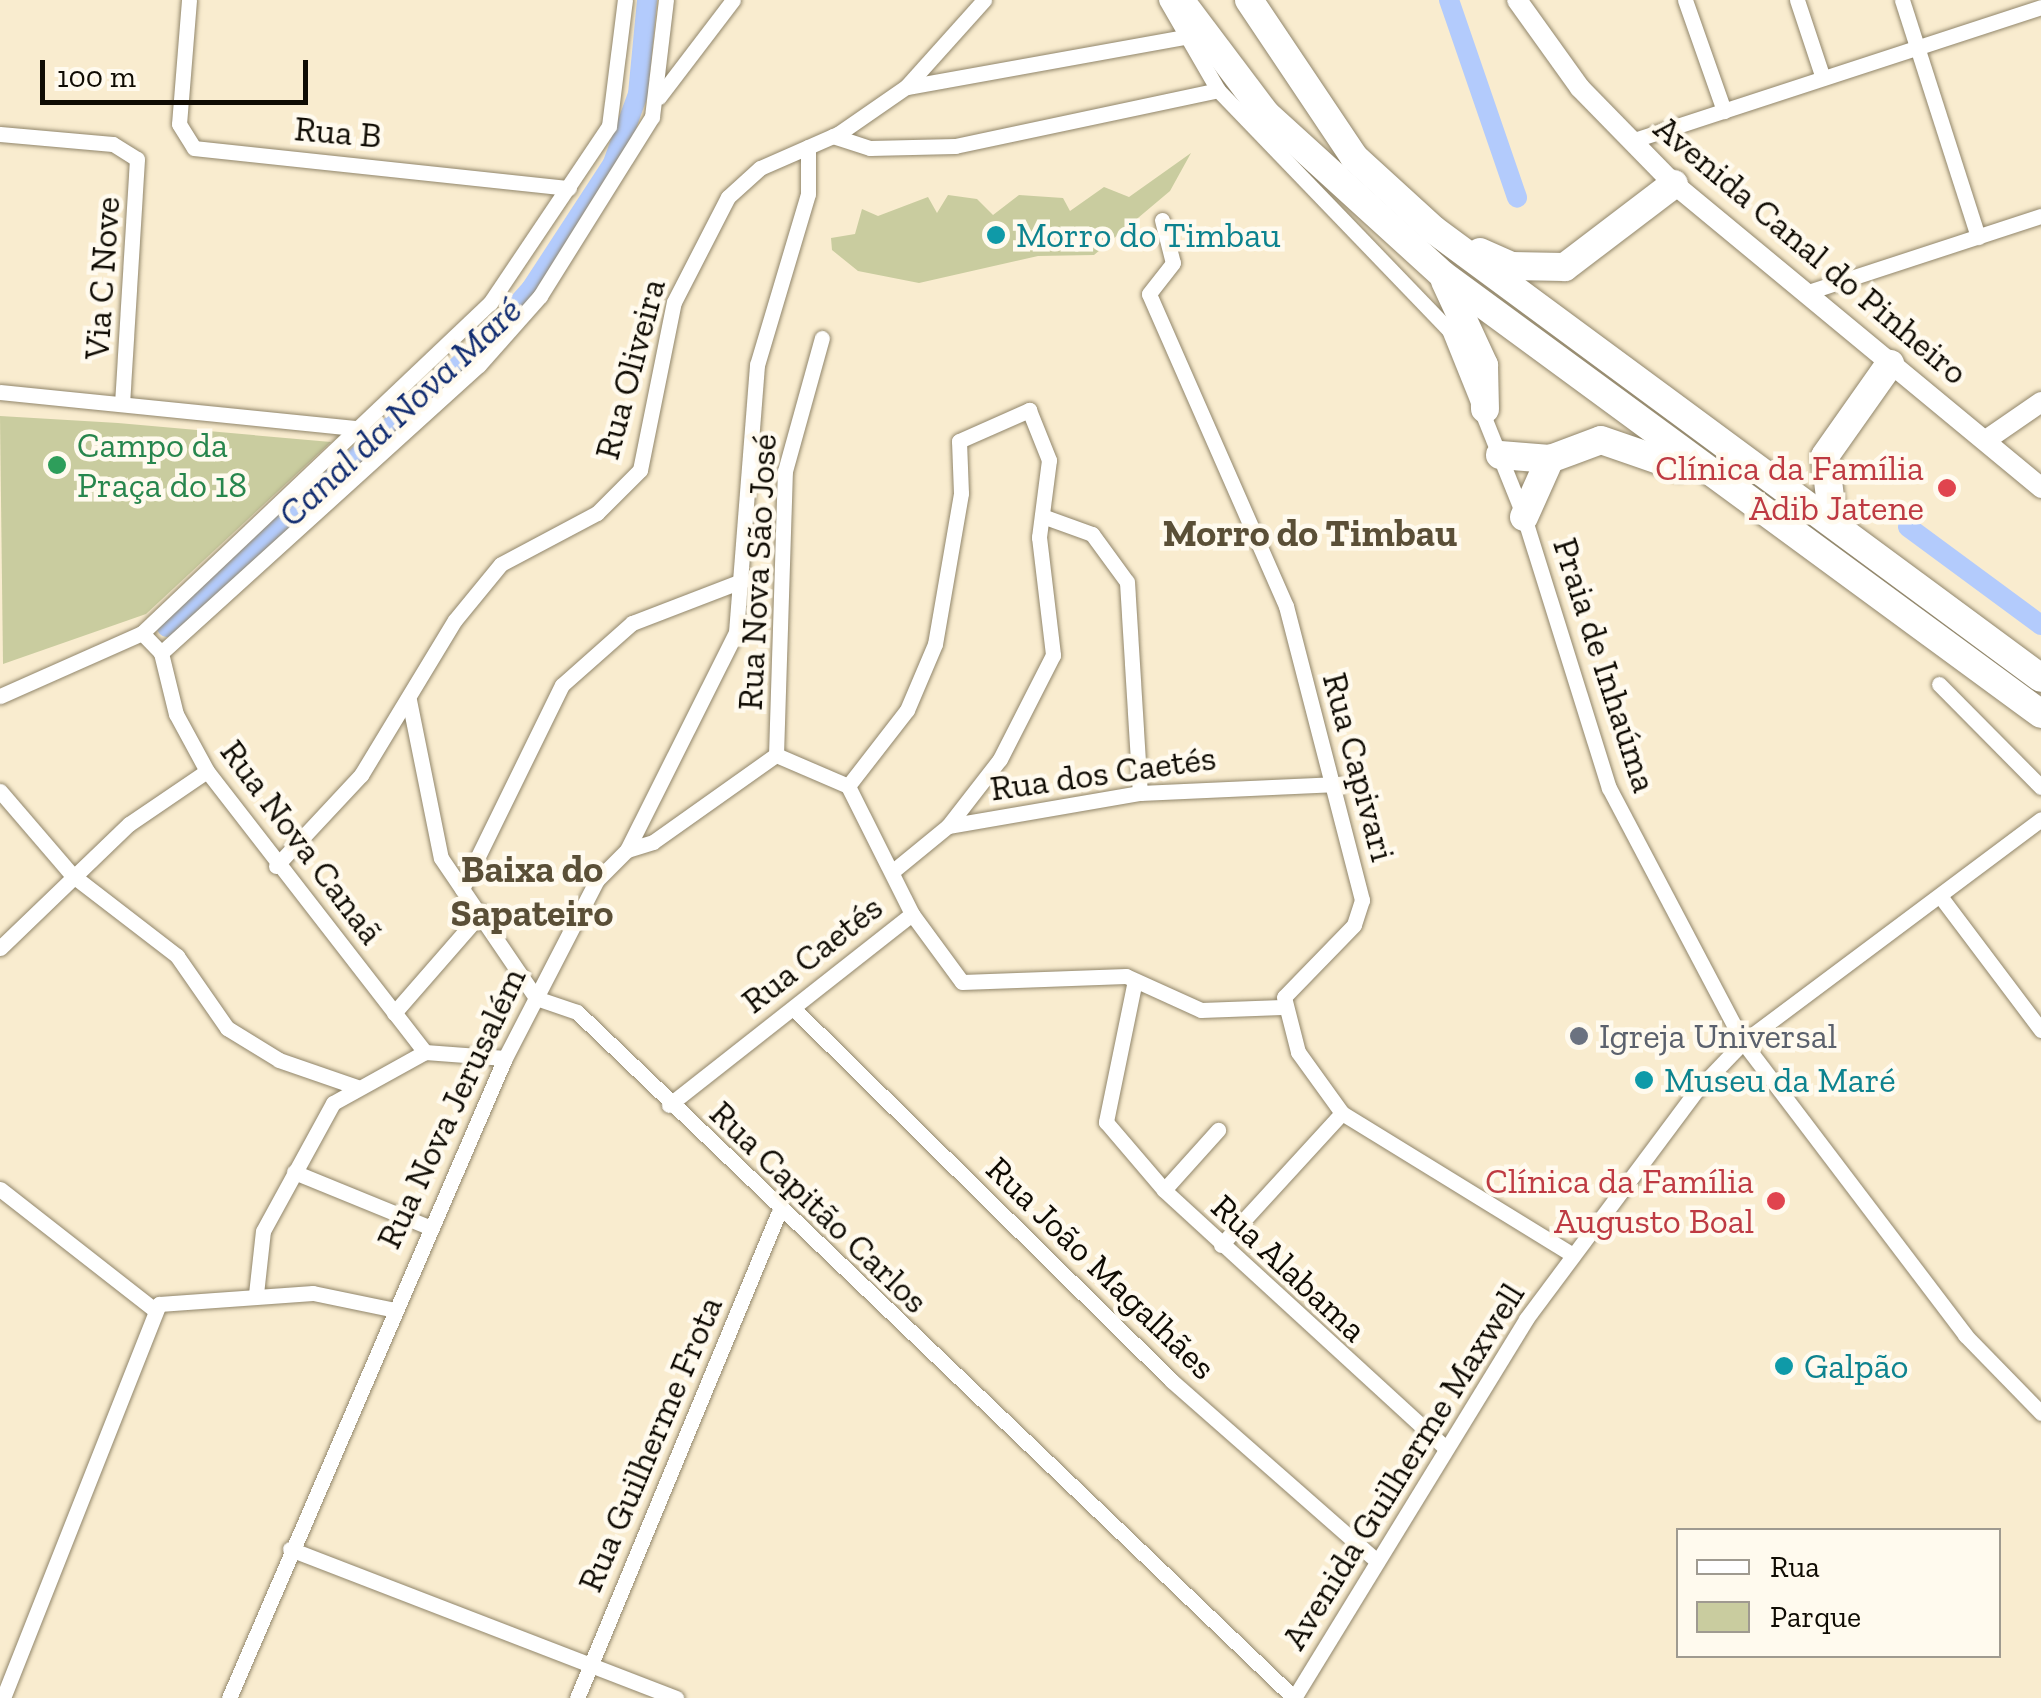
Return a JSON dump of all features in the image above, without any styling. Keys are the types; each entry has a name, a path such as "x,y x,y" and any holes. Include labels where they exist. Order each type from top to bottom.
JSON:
{"highway":[{"path":"1180,0 1218,50 1330,178 1443,275 1718,483 2041,714"},
{"path":"1196,0 1218,50"},
{"path":"1249,0 1354,157 1434,230 2041,678"},
{"path":"1434,230 1511,266 1552,269 1674,184"},
{"path":"1443,275 1484,365 1485,409"},
{"path":"1833,522 1826,456 1890,364"},
{"path":"1500,454 1550,459 1601,440 1718,483"},
{"path":"1524,517 1550,459"}],"street":[{"name":"Rua B","path":"190,0 180,124 194,148 570,188"},
{"path":"0,696 142,633 362,429 490,303 570,188 615,112 626,0"},
{"path":"659,97 666,0"},
{"path":"142,633 161,653 480,365 622,174 659,97 733,0"},
{"name":"Rua Oliveira","path":"276,866 361,776 500,564 597,512 632,480 694,253 743,178 832,136 906,87 984,0"},
{"name":"Praia de Inhaúma","path":"1166,0 1218,90 1431,305 1485,409 1524,517 1609,788 1743,1042 1951,1317 2041,1413"},
{"name":"Avenida Canal do Pinheiro","path":"1517,0 1632,141 1674,184 2041,488"},
{"path":"1685,0 1724,110"},
{"path":"1798,0 1822,78"},
{"path":"1902,0 1978,237"},
{"path":"1632,141 2041,7"},
{"path":"906,87 1184,37"},
{"path":"832,136 870,148 956,146 1218,90"},
{"name":"Via C Nove","path":"0,134 113,144 137,159 122,402"},
{"name":"Rua Nova Jerusalém","path":"229,1698 426,1226 505,1058 597,880 626,850 736,632 744,580 757,365 808,194 808,148"},
{"path":"1805,293 2041,216"},
{"name":"Rua Capivari","path":"1162,220 1173,263 1149,294 1271,564 1338,784 1362,913 1282,1007"},
{"name":"Rua Nova São José","path":"776,754 785,471 822,338"},
{"path":"0,392 362,429"},
{"path":"1986,440 2041,402"},
{"path":"626,850 653,842 776,754 848,786 907,710 934,644 960,493 959,441 1029,410 1049,460 1045,517 1053,654 1000,759 948,826"},
{"path":"1045,517 1092,534 1126,582 1140,794"},
{"path":"462,889 562,686 632,623 744,580"},
{"name":"Rua Nova Canaã","path":"161,653 176,714 207,771 276,866 425,1052"},
{"path":"1939,684 2041,787"},
{"path":"409,700 442,858 482,912 536,998"},
{"path":"0,948 72,875 207,771"},
{"name":"Rua dos Caetés","path":"893,870 948,826 1140,794 1338,784"},
{"name":"Rua Caetés","path":"669,1105 912,914 848,786"},
{"path":"0,791 72,875 177,956 227,1028 279,1060 356,1087"},
{"name":"Avenida Guilherme Maxwell","path":"1294,1698 1443,1446 1573,1255 1743,1042 2041,819"},
{"path":"1940,896 2041,1030"},
{"path":"394,1013 410,984 482,912"},
{"path":"912,914 962,982 1019,974 1052,983 1126,976 1134,984 1201,1010 1282,1007 1298,1052 1342,1114 1573,1255"},
{"name":"Rua Alabama","path":"1134,984 1106,1122 1164,1190 1221,1246 1443,1446"},
{"name":"Rua Capitão Carlos","path":"536,998 577,1012 778,1214 1294,1698"},
{"name":"Rua João Magalhães","path":"793,1008 1172,1380 1376,1560"},
{"path":"256,1294 263,1231 334,1103 356,1087 425,1052 505,1058"},
{"path":"1221,1246 1342,1114"},
{"path":"1164,1190 1218,1130"},
{"path":"294,1172 426,1226"},
{"path":"0,1188 157,1307 256,1294 348,1294 390,1310"},
{"name":"Rua Guilherme Frota","path":"576,1698 778,1214"},
{"path":"4,1698 157,1307"},
{"path":"290,1548 676,1698"}],"green space":[{"path":"1191,153 1170,191 1094,255 1038,256 919,283 858,271 832,250 831,238 855,234 862,209 878,216 928,197 937,213 948,195 977,199 993,215 1019,195 1063,198 1070,211 1104,187 1129,197"},
{"path":"0,416 331,442 146,614 3,664"}],"waterway":[{"name":"Canal da Nova Maré","path":"167,627 477,349 531,289 613,163 638,94 647,0"},
{"path":"1449,0 1517,198"},
{"path":"1908,527 2041,625"}],"place":[{"name":"Morro do Timbau","path":"996,235"},
{"name":"Campo da Praça do 18","path":"57,465"},
{"name":"Clínica da Família Adib Jatene","path":"1947,488"},
{"name":"Igreja Universal","path":"1579,1036"},
{"name":"Museu da Maré","path":"1644,1080"},
{"name":"Clínica da Família Augusto Boal","path":"1776,1201"},
{"name":"Galpão","path":"1784,1366"}],"district":[{"name":"Morro do Timbau","path":"1310,534"},
{"name":"Baixa do Sapateiro","path":"532,892"}]}
